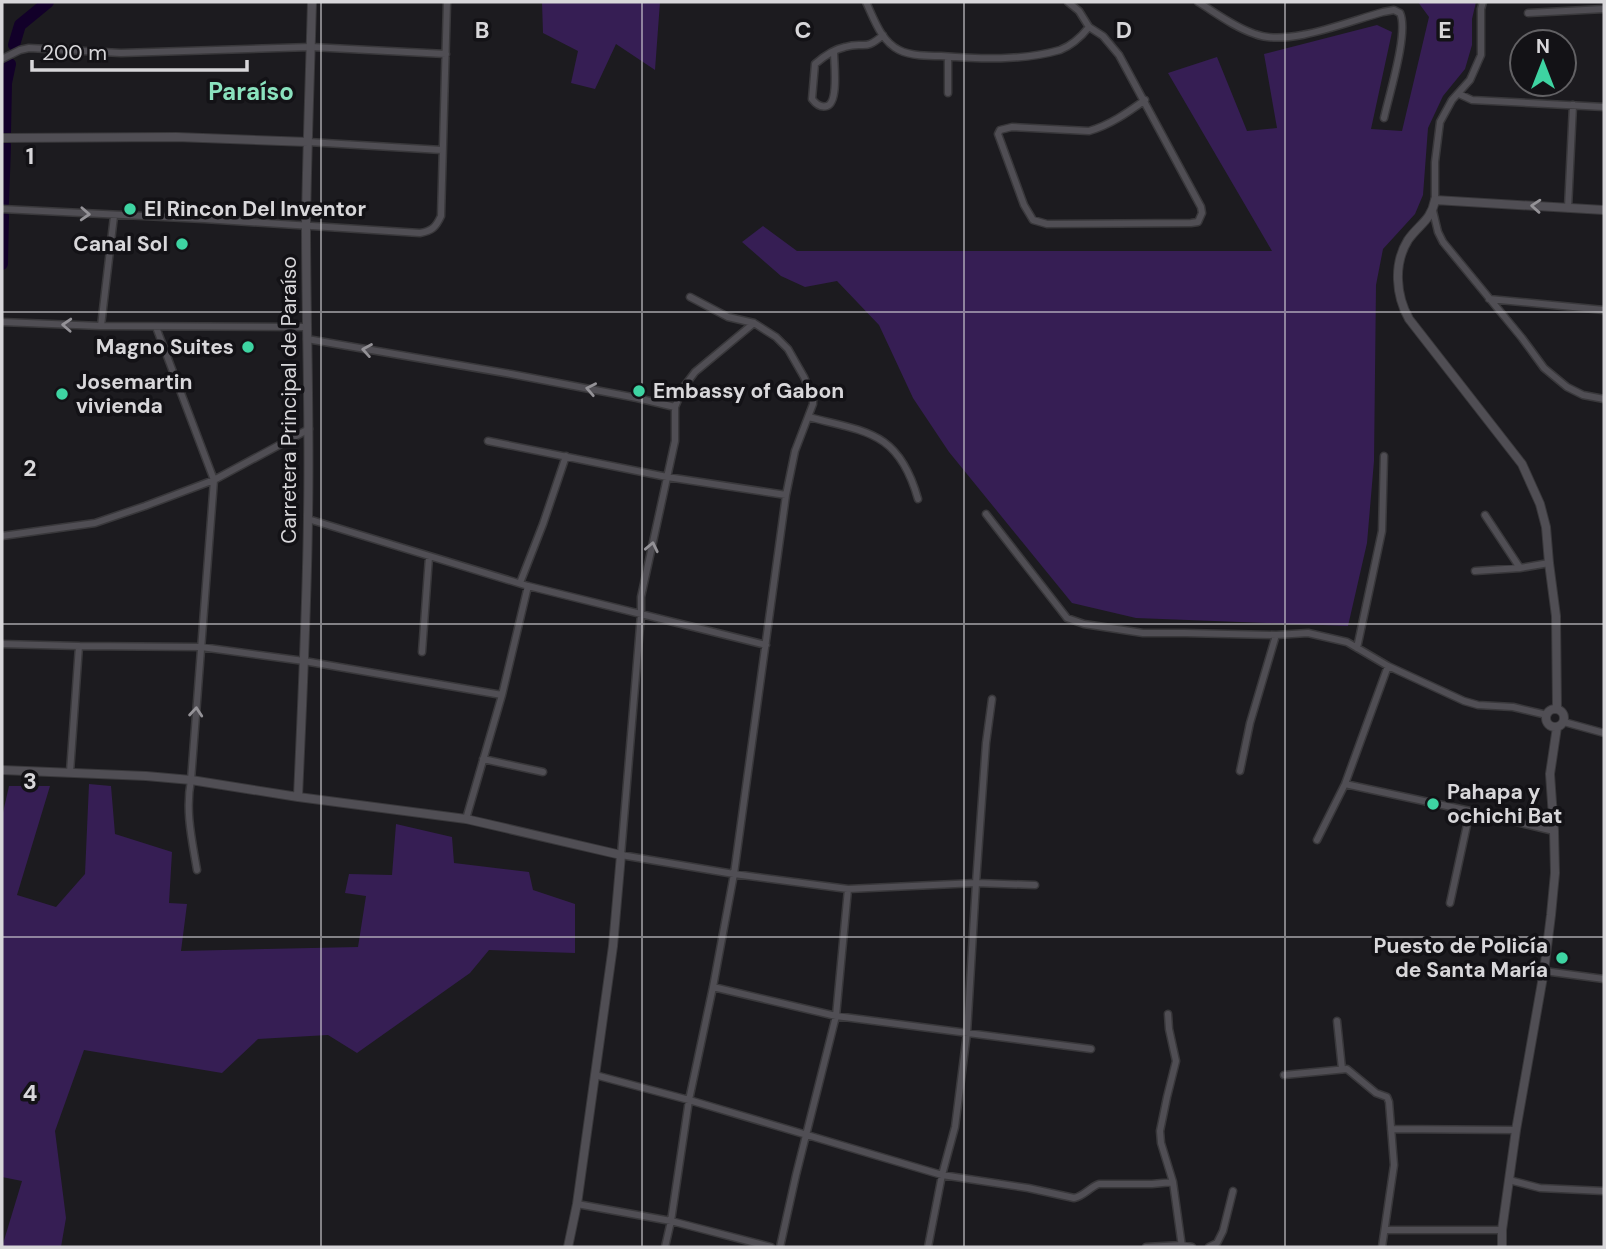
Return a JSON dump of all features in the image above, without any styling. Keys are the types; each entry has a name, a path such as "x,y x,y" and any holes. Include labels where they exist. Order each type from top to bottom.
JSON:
{"street":[{"name":"Carretera Principal de Paraíso","path":"298,797 309,519 306,225 312,2"},
{"path":"2,209 420,233 430,231 441,216 447,2"},
{"path":"866,2 883,35 899,50 917,55 1009,58 1040,54 1062,49 1076,42 1089,27"},
{"path":"1068,2 1079,11 1089,27 1103,36 1119,55 1145,100 1202,213 1198,222 1191,223 1047,224 1033,220 1024,205 998,134 1000,130 1012,127 1089,131 1115,121 1145,100"},
{"path":"1079,11 1085,2"},
{"path":"1198,2 1231,23 1255,35 1269,38 1310,33 1383,12 1394,10 1400,13 1404,26 1402,44 1384,118"},
{"path":"1483,2 1481,55 1470,80 1447,108 1440,122 1433,211 1438,232 1443,242 1544,368 1583,396 1604,399"},
{"path":"1528,13 1604,9"},
{"path":"834,52 834,96 830,104 821,106 812,99 814,64 841,47 868,46 883,35"},
{"path":"2,59 29,48 121,52 311,47 446,54"},
{"path":"948,57 948,93"},
{"path":"1458,94 1472,100 1604,107"},
{"path":"1568,208 1573,105"},
{"path":"2,138 176,137 442,150"},
{"path":"1435,200 1604,210"},
{"path":"1433,211 1404,247 1397,281 1404,310 1522,464 1541,504 1558,634 1558,709 1564,715 1550,774 1554,831 1553,894 1544,971 1516,1130 1502,1247"},
{"path":"101,326 114,216"},
{"path":"665,1247 689,1100 734,874 786,495 795,451 813,404 809,386 788,349 776,337 754,323 728,317 690,297"},
{"path":"1489,299 1604,310"},
{"path":"2,322 156,327 307,327"},
{"path":"568,1247 578,1204 612,946 641,597 675,441 675,407 683,388 695,372 754,323"},
{"path":"156,327 215,480 188,794 188,817 197,870"},
{"path":"307,340 524,377 675,407"},
{"path":"808,417 865,431 879,438 894,451 913,481 918,499"},
{"path":"2,536 95,523 145,506 215,480 309,429"},
{"path":"488,441 667,477 786,495"},
{"path":"520,583 566,456"},
{"path":"1357,648 1382,530 1384,456"},
{"path":"986,514 1068,618 1084,624 1143,633 1308,633 1346,642 1388,666 1464,701 1478,705 1513,707 1547,715"},
{"path":"1485,515 1520,568"},
{"path":"309,519 528,586 766,645"},
{"path":"422,652 429,556"},
{"path":"1475,571 1549,563"},
{"path":"466,819 502,695 528,586"},
{"path":"1240,771 1250,723 1276,635"},
{"path":"2,644 201,646 502,695"},
{"path":"70,772 79,646"},
{"path":"1317,840 1345,784 1388,666"},
{"path":"928,1247 942,1175 955,1127 967,1033 986,743 992,698"},
{"path":"1558,709 1551,710 1547,715 1548,724 1604,733"},
{"path":"483,760 542,772"},
{"path":"2,770 191,780 420,812 466,819 621,855 848,889 976,883 1035,885"},
{"path":"1345,784 1554,831"},
{"path":"1450,903 1470,811"},
{"path":"780,1247 835,1016 848,889"},
{"path":"1544,971 1604,979"},
{"path":"713,987 835,1016 1091,1049"},
{"path":"1168,1014 1176,1061 1160,1131 1173,1182 1182,1246"},
{"path":"1337,1021 1342,1069"},
{"path":"1284,1074 1348,1069 1368,1088 1387,1097 1390,1102 1394,1164 1382,1247"},
{"path":"595,1075 942,1175 1074,1198 1100,1184 1173,1182"},
{"path":"1391,1129 1516,1130"},
{"path":"1509,1180 1540,1188 1604,1191"},
{"path":"1209,1247 1217,1243 1223,1231 1233,1191"},
{"path":"578,1204 671,1221 771,1247"},
{"path":"1385,1230 1502,1230"},
{"path":"1146,1247 1192,1247"}],"shaded area":[{"path":"542,2 660,2 655,70 616,44 595,89 571,83 578,51 543,33"},
{"path":"1418,2 1476,2 1472,19 1472,45 1465,69 1443,96 1428,128 1423,195 1415,214 1383,249 1376,285 1374,461 1367,543 1348,626 1136,618 1072,603 949,452 913,398 879,325 837,281 805,287 781,276 742,242 763,226 797,251 1272,251 1168,73 1217,57 1247,131 1277,128 1264,54 1377,25 1392,32 1371,129 1402,131 1429,17"},
{"path":"89,784 111,786 115,834 172,852 169,903 187,904 181,951 358,947 366,896 345,893 349,874 392,875 396,824 452,837 454,863 529,872 533,890 575,904 575,953 489,950 470,973 357,1053 328,1035 258,1039 222,1073 84,1050 55,1131 66,1218 61,1247 2,1247 22,1181 2,1177 2,817 9,786 50,786 17,895 56,907 85,874"}],"waterway":[{"path":"14,45 20,25 48,2"},
{"path":"5,132 6,83 10,64"},
{"path":"3,203 5,145"},
{"path":"2,264 3,216"}],"place":[{"name":"El Rincon Del Inventor","path":"130,209"},
{"name":"Canal Sol","path":"182,244"},
{"name":"Magno Suites","path":"248,347"},
{"name":"Embassy of Gabon","path":"639,391"},
{"name":"Josemartin vivienda","path":"62,394"},
{"name":"Pahapa y ochichi Bat","path":"1433,804"},
{"name":"Puesto de Policía de Santa María","path":"1562,958"}],"district":[{"name":"Paraíso","path":"251,92"}]}
